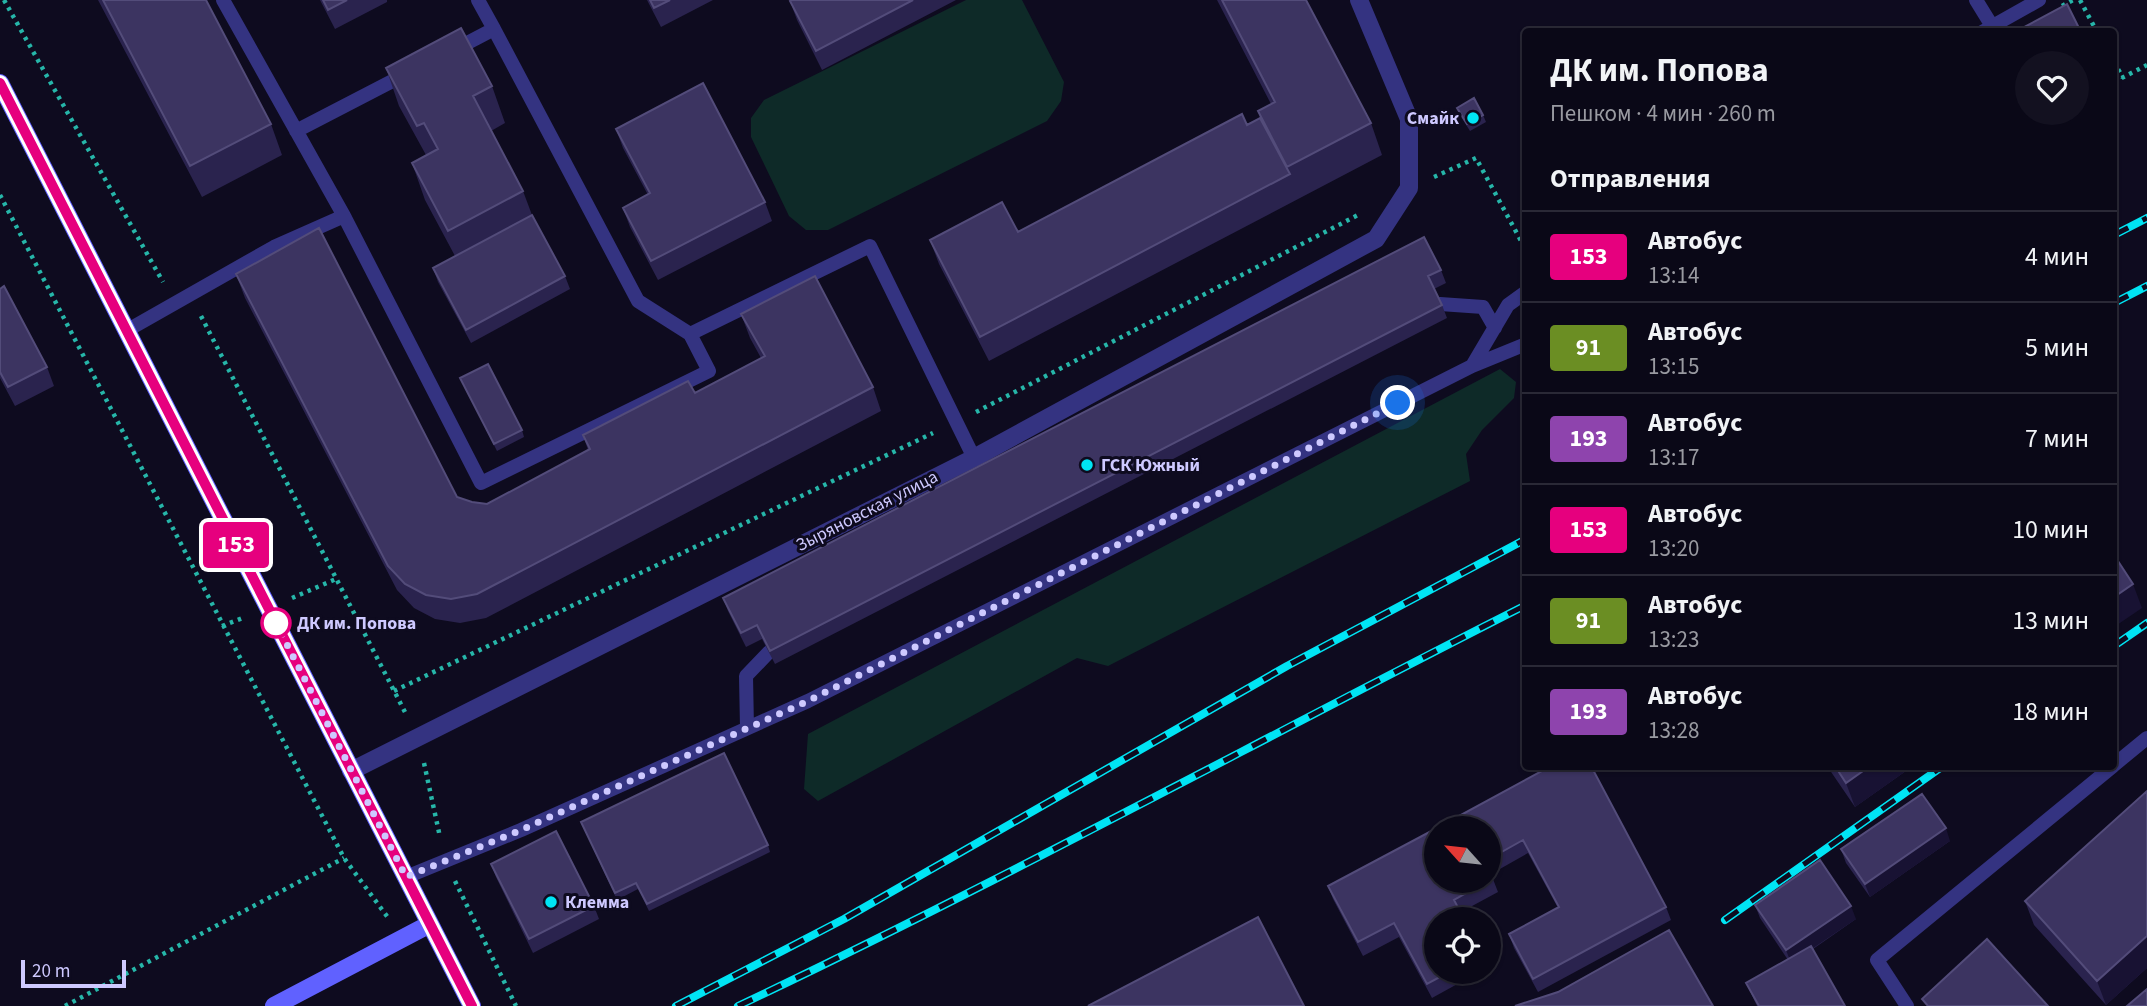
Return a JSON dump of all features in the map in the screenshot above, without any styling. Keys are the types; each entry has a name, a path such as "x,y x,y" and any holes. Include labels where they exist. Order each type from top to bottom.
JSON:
{"main road":[{"path":"0,83 470,1004"},
{"path":"274,1006 430,924"}],"street":[{"name":"Зыряновская улица","path":"351,771 974,458 1376,239 1409,188 1409,119 1359,0"}],"lane":[{"path":"223,0 344,216 481,483 709,371 690,334 638,302 478,0"},
{"path":"1976,0 1987,28"},
{"path":"1989,28 2039,0"},
{"path":"296,131 494,29"},
{"path":"126,331 274,247 344,216"},
{"path":"690,334 870,246 974,458"},
{"path":"1472,366 1508,305 1522,295"},
{"path":"1440,304 1483,307 1495,328"},
{"path":"406,877 521,830 808,701 1472,366 1522,346"},
{"path":"747,728 746,676 769,652"},
{"path":"2117,763 2147,738"},
{"path":"1907,1006 1878,960 2108,770"}],"path":[{"path":"4,0 160,281 190,293 418,737 445,860 516,1006"},
{"path":"2080,0 2095,28"},
{"path":"2117,81 2147,65"},
{"path":"2117,67 2123,78"},
{"path":"1476,158 1522,243"},
{"path":"0,195 344,858 402,938"},
{"path":"65,1006 344,858"}],"green space":[{"path":"966,0 1022,0 1064,82 1061,101 1047,121 828,230 806,230 789,216 751,137 751,118 764,100"},
{"path":"1500,369 1516,382 1514,398 1482,430 1466,454 1470,481 1108,666 1077,658 818,801 804,789 808,734"}],"building":[{"path":"103,0 206,0 271,124 190,166"},
{"path":"323,0 347,0 328,10"},
{"path":"650,0 670,0 654,8"},
{"path":"913,0 816,51 790,1"},
{"path":"1222,0 1306,0 1371,123 1287,167 1258,111 1275,102"},
{"path":"2067,4 2079,28 2022,28"},
{"path":"461,28 492,86 473,96 523,191 448,231 412,163 438,149 424,123 417,126 386,68"},
{"path":"703,83 765,202 651,261 623,208 650,193 616,129"},
{"path":"1474,98 1483,115 1467,124 1457,108"},
{"path":"1242,114 1247,125 1260,118 1290,174 980,337 930,240 1002,202 1018,232"},
{"path":"532,215 565,276 466,330 433,268"},
{"path":"319,228 457,497 472,502 487,504 590,449 583,435 688,381 695,393 765,356 741,314 815,276 873,387 477,594 451,599 426,595 405,584 388,566 236,274"},
{"name":"ГСК Южный","path":"1424,237 1441,270 1428,276 1442,305 770,651 757,625 741,633 723,598"},
{"path":"4,286 47,367 8,387 0,372 0,289"},
{"path":"488,364 522,430 494,444 460,378"},
{"path":"2117,560 2133,584 2117,595"},
{"path":"724,753 768,845 647,904 636,883 615,893 581,822"},
{"path":"1544,770 1593,770 1666,907 1533,979 1509,934 1559,907 1523,840 1502,852 1502,816 1459,816"},
{"path":"1838,770 1864,770 1846,783"},
{"path":"2147,791 2147,936 2097,981 2025,901"},
{"path":"1922,794 1946,828 1865,884 1841,849"},
{"path":"556,831 594,906 529,939 491,864"},
{"path":"1424,835 1424,893 1466,893 1454,900 1458,907 1424,907 1424,978 1394,923 1358,942 1328,886"},
{"path":"1820,860 1851,906 1786,950 1755,905"},
{"path":"1258,917 1304,1006 1088,1006"},
{"path":"1669,930 1713,1006 1515,1006 1558,992"},
{"path":"1987,939 2048,1006 1928,1006 1922,999"},
{"path":"1811,946 1845,1006 1759,1006 1746,983"},
{"path":"2147,989 2147,1006 2127,1006"}],"railway":[{"path":"2117,233 2147,218"},
{"path":"2117,301 2147,286"},
{"path":"676,1006 844,919 1287,666 1522,541"},
{"path":"738,1006 1035,859 1522,607"},
{"path":"2117,644 2147,623"},
{"path":"1725,920 1937,770"}],"bus line":[{"name":"153","path":"0,83 472,1006"}],"place":[{"name":"Смайк","path":"1473,118"},
{"name":"ГСК Южный","path":"1087,465"},
{"name":"ДК им. Попова","path":"276,623"},
{"name":"Клемма","path":"551,902"}],"route":[{"path":"276,623 406,877 521,830 808,701 1398,403"}]}
